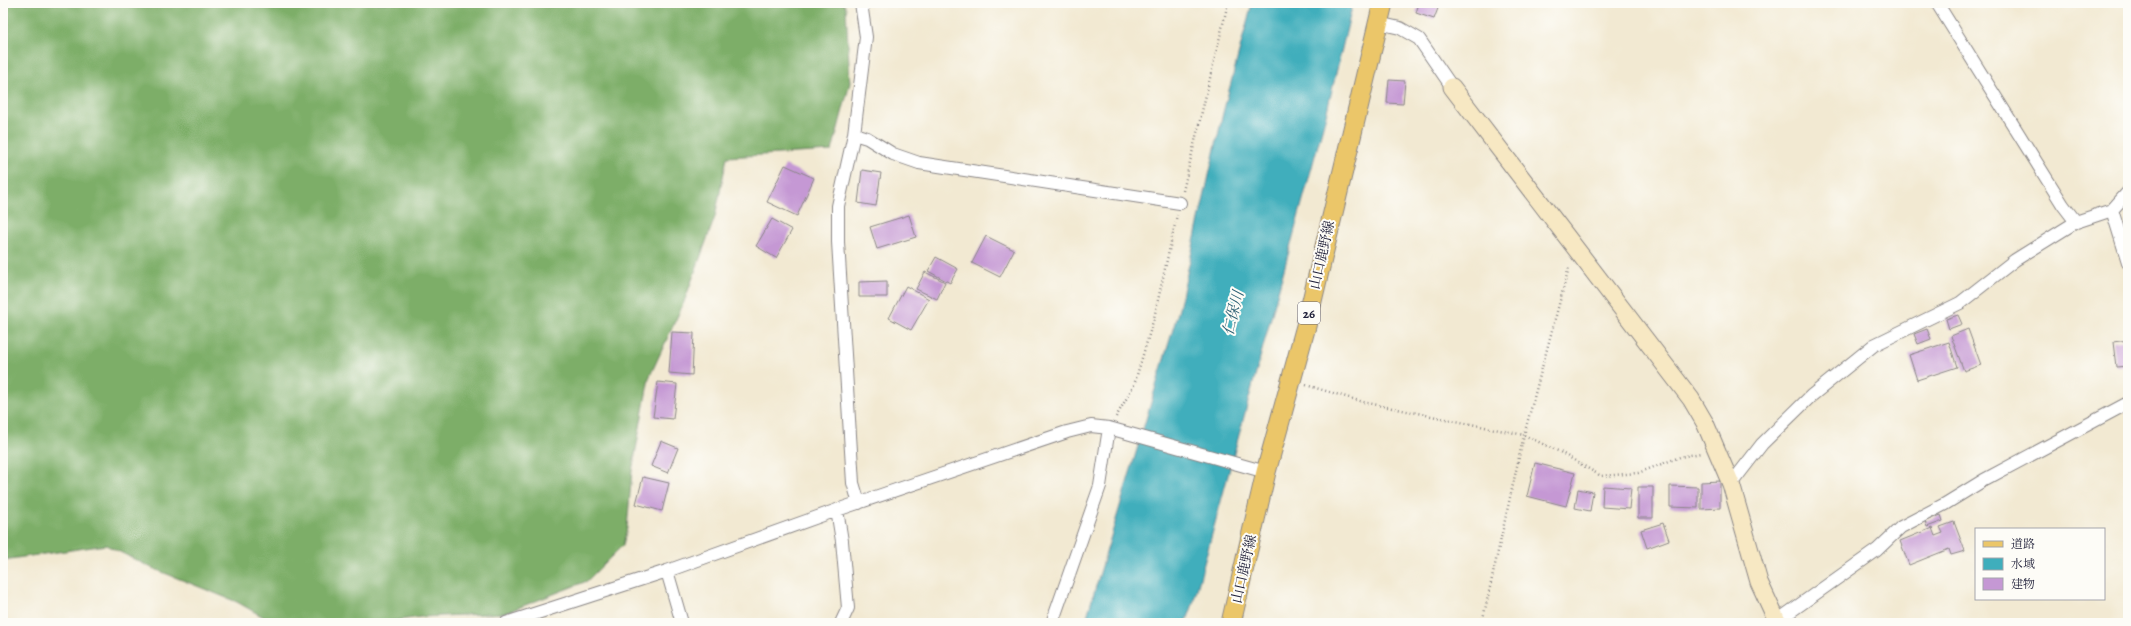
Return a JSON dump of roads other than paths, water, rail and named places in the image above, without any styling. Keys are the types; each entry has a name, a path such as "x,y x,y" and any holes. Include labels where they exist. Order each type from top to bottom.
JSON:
{"main road":[{"name":"山口鹿野線","path":"1231,623 1266,472 1291,381 1383,3"}],"street":[{"path":"859,502 853,483 838,242 838,206 854,134 866,38 861,3"},
{"path":"1937,3 2076,222"},
{"path":"1378,23 1400,28 1419,39 1452,87 1691,399 1718,451 1731,484 1759,582 1778,622 1877,550 1901,526 2128,403"},
{"path":"854,134 867,138 893,154 919,163 1180,203"},
{"path":"1731,484 1762,444 1811,396 1874,344 1960,303 2015,260 2076,222 2112,210 2128,192"},
{"path":"2112,210 2128,262"},
{"path":"506,623 667,571 859,502 1067,432 1091,426 1113,430 1266,472"},
{"path":"1052,623 1100,486 1113,430"},
{"path":"837,510 842,541 848,608 841,623"},
{"path":"667,571 682,623"}],"water":[{"name":"仁保川","path":"1252,3 1353,3 1325,119 1193,604 1186,623 1085,623 1179,309 1223,113"}]}
